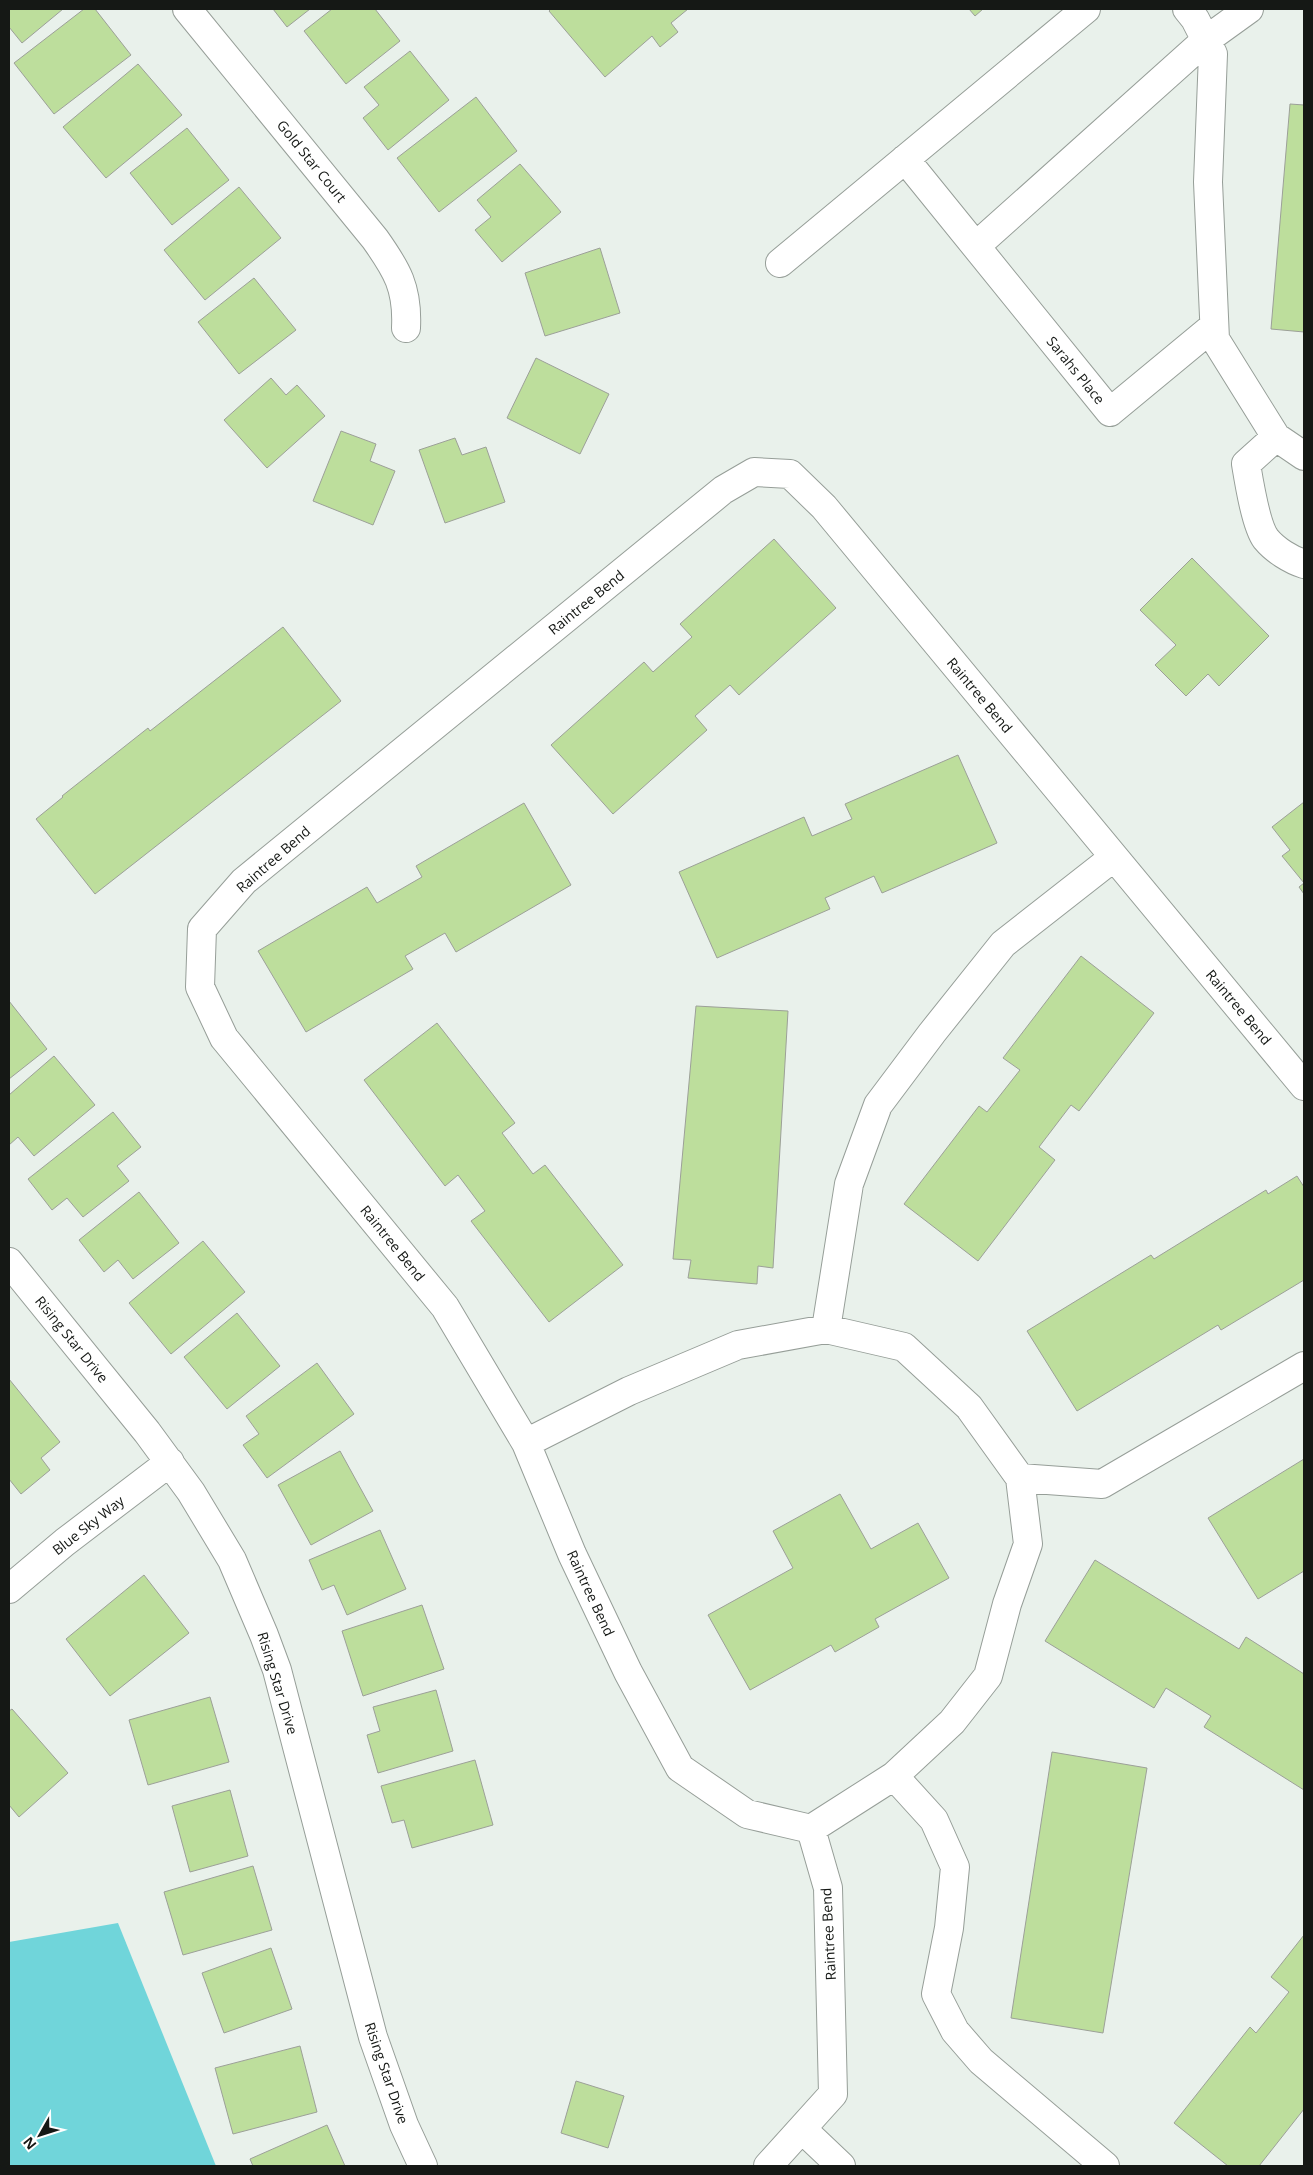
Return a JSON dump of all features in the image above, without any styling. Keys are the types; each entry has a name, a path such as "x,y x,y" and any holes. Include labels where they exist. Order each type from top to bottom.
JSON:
{"street":[{"name":"Gold Star Court","path":"187,9 375,239 390,260 402,284 407,306 406,328"},
{"path":"780,264 1086,9"},
{"path":"1187,9 1195,19 1213,54 1208,182 1215,339 1276,437 1304,456"},
{"path":"976,246 1206,40 1249,9"},
{"name":"Sarahs Place","path":"905,159 1110,412 1214,326"},
{"path":"1276,437 1246,464 1254,504 1266,538 1294,561 1304,564"},
{"name":"Raintree Bend","path":"768,2166 833,2094 828,1888 811,1829 747,1814 680,1768 628,1672 572,1554 526,1442 445,1307 224,1038 200,987 202,929 244,882 723,490 754,472 790,474 824,507 1304,1086"},
{"path":"826,1329 849,1184 878,1105 932,1033 1003,944 1114,857"},
{"name":"Rising Star Drive","path":"9,1262 170,1462 211,1524 232,1560 264,1635 286,1703 374,2037 404,2125 423,2166"},
{"path":"526,1442 629,1391 738,1345 826,1329 904,1347 969,1406 1020,1478 1028,1544 1007,1604 988,1676 952,1722 894,1776 811,1829"},
{"path":"1020,1478 1102,1484 1304,1366"},
{"name":"Blue Sky Way","path":"9,1589 64,1542 170,1462"},
{"path":"894,1776 934,1820 955,1867 949,1928 936,1994 955,2031 980,2061 1104,2166"},
{"path":"802,2129 840,2166"}],"water":[{"path":"118,1923 216,2166 9,2166 9,1942"}],"building":[{"path":"9,9 63,9 22,43 9,27"},
{"path":"84,9 95,9 131,55 54,114 14,63"},
{"path":"273,9 310,9 287,27"},
{"path":"332,9 375,9 400,41 346,84 304,31"},
{"path":"551,9 688,9 671,23 678,32 660,47 652,36 605,77 549,11"},
{"path":"969,9 983,9 975,16"},
{"path":"410,51 449,100 388,150 363,118 379,105 364,87"},
{"path":"138,64 182,115 106,178 63,127"},
{"path":"476,97 517,151 439,212 397,158"},
{"path":"1290,104 1304,105 1304,332 1271,329"},
{"path":"187,128 229,180 172,225 130,173"},
{"path":"520,164 561,212 502,262 475,230 491,217 477,200"},
{"path":"239,187 281,238 205,300 164,250"},
{"path":"600,248 620,313 545,336 525,273"},
{"path":"254,278 296,330 239,374 198,322"},
{"path":"536,358 609,394 580,454 507,418"},
{"path":"271,378 286,395 297,385 325,416 267,468 224,420"},
{"path":"341,431 376,444 370,461 395,471 373,525 313,501"},
{"path":"455,438 462,455 486,447 505,502 445,523 419,450"},
{"path":"774,539 836,608 739,695 730,685 695,716 707,730 613,814 551,745 644,662 653,672 692,637 680,624"},
{"path":"1192,558 1269,636 1219,686 1208,674 1186,696 1155,665 1176,645 1140,610"},
{"path":"283,627 341,701 95,894 36,819 148,728 150,731"},
{"path":"958,755 997,843 882,893 874,876 825,898 830,909 717,958 679,872 804,817 812,836 852,819 845,804"},
{"path":"1304,802 1304,883 1282,856 1290,850 1272,827"},
{"path":"524,803 571,885 456,952 445,933 405,956 413,969 306,1032 258,951 367,887 377,903 422,877 416,866"},
{"path":"1304,883 1304,894 1299,887"},
{"path":"1081,956 1154,1013 1079,1111 1071,1105 1039,1147 1055,1160 978,1261 904,1204 979,1106 987,1112 1020,1070 1003,1058"},
{"path":"9,1001 47,1049 9,1079"},
{"path":"696,1006 788,1011 773,1268 758,1266 757,1284 688,1278 691,1260 673,1259"},
{"path":"437,1023 515,1123 502,1133 533,1174 545,1165 623,1265 549,1322 471,1221 485,1211 458,1175 445,1186 364,1080"},
{"path":"54,1056 95,1105 34,1156 18,1137 9,1145 9,1095"},
{"path":"113,1112 141,1147 117,1166 129,1181 83,1217 67,1198 52,1210 28,1179"},
{"path":"1297,1176 1304,1187 1304,1280 1221,1330 1218,1325 1077,1411 1027,1331 1151,1255 1154,1259 1266,1190 1268,1194"},
{"path":"139,1192 179,1243 133,1279 118,1260 104,1272 79,1240"},
{"path":"203,1241 245,1292 171,1354 129,1303"},
{"path":"237,1313 280,1366 227,1409 184,1357"},
{"path":"317,1363 354,1414 267,1478 243,1445 259,1434 246,1416"},
{"path":"9,1379 60,1442 41,1458 50,1470 21,1494 9,1479"},
{"path":"340,1451 373,1511 311,1545 278,1485"},
{"path":"1304,1459 1304,1571 1258,1599 1208,1518"},
{"path":"840,1494 871,1549 918,1523 949,1578 875,1619 879,1627 835,1652 831,1645 750,1690 708,1615 793,1568 773,1531"},
{"path":"380,1530 406,1589 347,1615 334,1585 322,1590 309,1560"},
{"path":"1095,1560 1239,1649 1246,1637 1304,1674 1304,1790 1204,1727 1211,1716 1166,1688 1154,1708 1045,1641"},
{"path":"144,1575 189,1633 110,1696 66,1639"},
{"path":"422,1605 444,1669 363,1696 342,1631"},
{"path":"436,1690 453,1751 378,1773 367,1735 380,1731 373,1707"},
{"path":"210,1697 229,1762 148,1785 129,1720"},
{"path":"12,1709 68,1773 19,1817 9,1805 9,1711"},
{"path":"1052,1752 1147,1768 1103,2033 1011,2018"},
{"path":"475,1760 493,1825 412,1848 404,1820 392,1823 381,1786"},
{"path":"230,1790 248,1856 190,1872 172,1806"},
{"path":"253,1866 272,1930 183,1955 164,1892"},
{"path":"1304,1935 1304,2109 1259,2166 1228,2166 1174,2123 1250,2027 1256,2033 1289,1992 1271,1977"},
{"path":"271,1948 292,2009 224,2033 202,1973"},
{"path":"300,2046 317,2112 233,2134 215,2068"},
{"path":"576,2081 624,2096 608,2148 561,2133"},
{"path":"327,2125 345,2166 253,2166 250,2159"}]}
